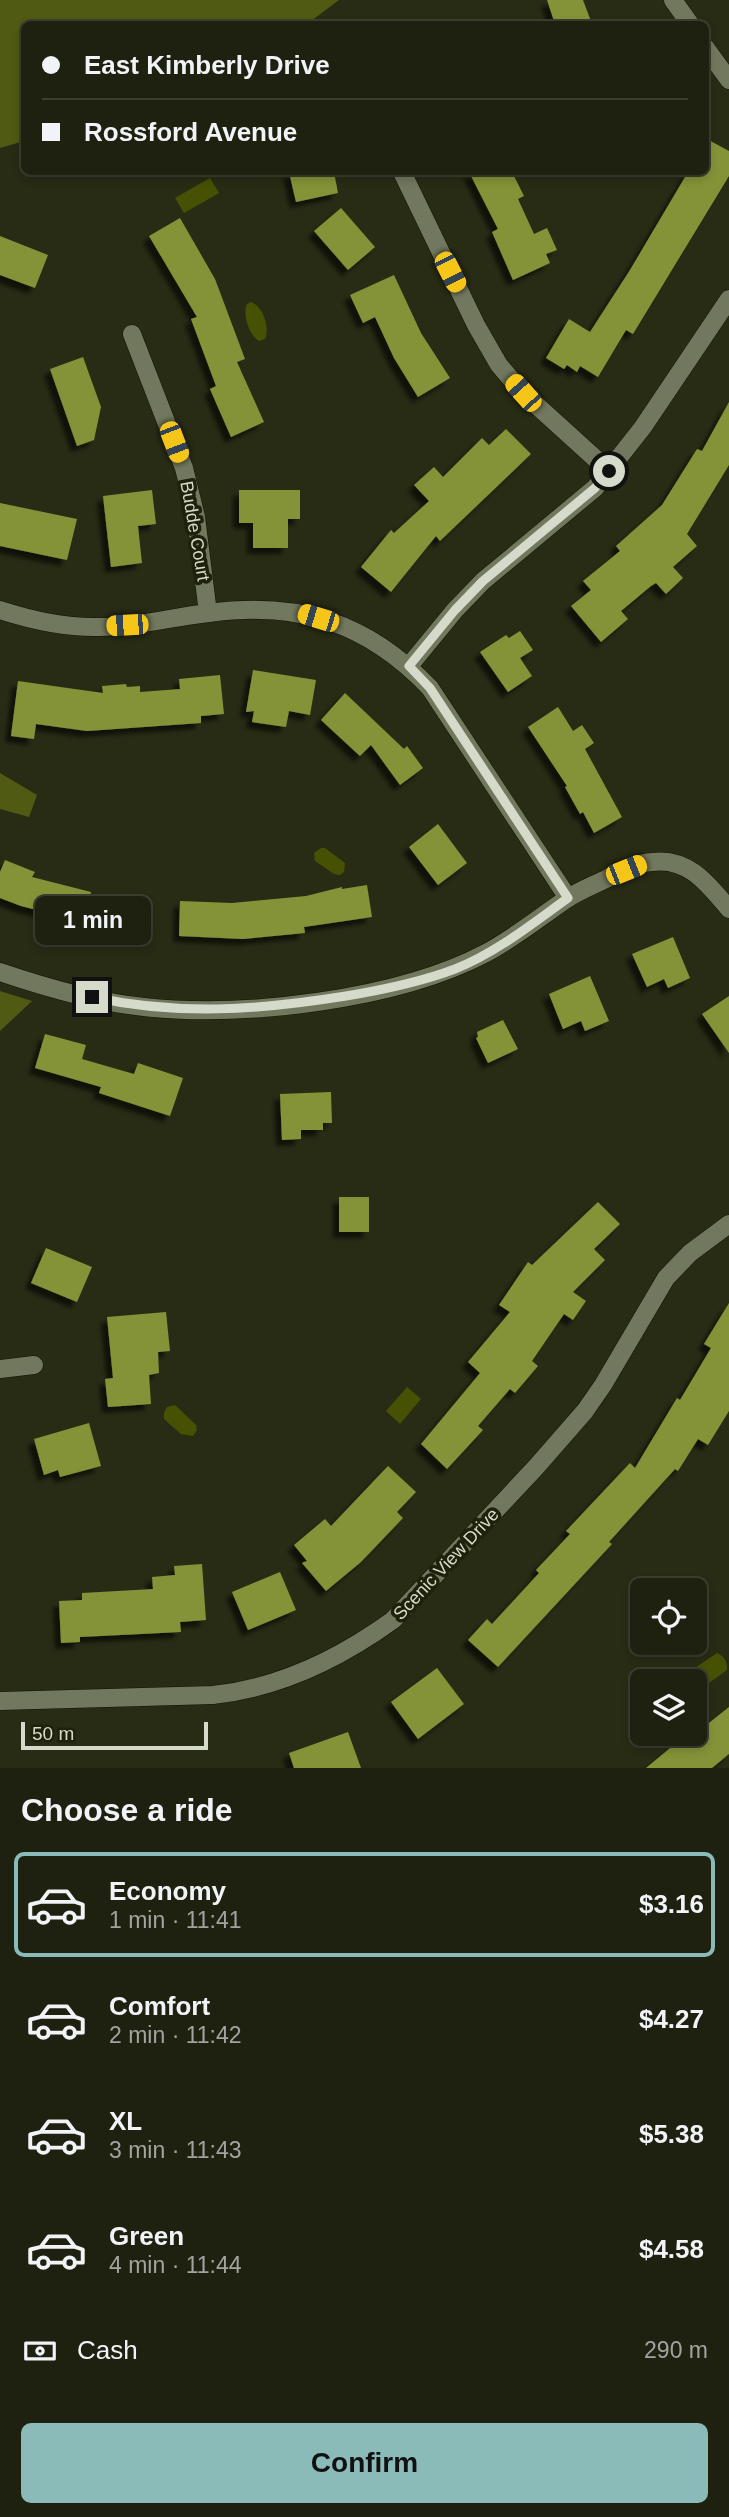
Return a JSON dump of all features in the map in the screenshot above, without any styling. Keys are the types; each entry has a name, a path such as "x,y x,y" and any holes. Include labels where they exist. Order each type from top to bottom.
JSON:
{"street":[{"path":"673,0 688,21"},
{"path":"709,52 729,80"},
{"path":"403,175 476,325 499,365 523,393 609,471"},
{"path":"409,666 483,581 595,488 643,427 729,299"},
{"name":"Budde Court","path":"132,334 184,468 196,517 208,613"},
{"path":"0,610 30,620 94,627 259,608 299,612 338,624 384,648 409,666 437,698 568,898"},
{"path":"0,972 54,990 141,1007 221,1010 284,1006 368,992 457,968 522,931 568,898 639,864 668,862 684,866 697,873 729,909"},
{"name":"Scenic View Drive","path":"0,1701 243,1692 297,1675 369,1638 393,1620 566,1434 603,1385 666,1278 690,1253 729,1224"},
{"path":"0,1369 34,1365"}],"shaded area":[{"path":"0,0 339,0 311,21 21,21 21,142 0,148"},
{"path":"210,178 219,193 184,213 175,198"},
{"path":"251,302 262,312 266,323 265,339 259,341 249,329 246,319 247,304"},
{"path":"0,773 37,795 29,817 0,809"},
{"path":"325,848 345,863 344,872 340,875 334,874 315,861 314,853"},
{"path":"0,991 32,1001 0,1031"},
{"path":"407,1387 421,1399 400,1424 386,1411"},
{"path":"175,1405 196,1425 197,1430 193,1436 181,1434 164,1419 167,1407"},
{"path":"717,1653 727,1664 727,1670 707,1684 707,1669 695,1668"}],"building":[{"path":"547,0 583,0 591,21 554,21"},
{"path":"709,140 729,151 729,176 633,334 626,330 598,377 580,366 577,372 567,365 564,369 546,358 569,319 590,332 686,175 709,175"},
{"path":"290,175 335,175 338,193 296,202"},
{"path":"471,175 514,175 524,196 518,199 534,234 547,228 557,250 546,254 550,263 513,280 492,232 498,229"},
{"path":"341,208 375,247 348,270 314,231"},
{"path":"180,218 215,279 245,359 237,362 264,422 231,437 210,389 216,386 191,319 197,317 149,236"},
{"path":"0,236 48,255 35,288 0,275"},
{"path":"394,275 421,333 450,378 418,397 394,358 375,317 363,323 350,295"},
{"path":"83,357 101,407 94,440 77,446 50,369"},
{"path":"729,402 729,465 687,534 697,546 673,567 683,578 666,594 656,583 651,586 621,611 628,619 601,642 571,606 591,590 583,581 620,551 616,546 662,505 697,449 702,451"},
{"path":"506,429 531,454 440,541 436,536 391,592 361,567 391,530 394,533 429,501 414,485 434,467 443,477 482,438 489,445"},
{"path":"152,490 156,524 138,526 142,563 111,567 103,496"},
{"path":"239,490 300,490 300,519 288,519 288,548 253,548 253,523 239,523"},
{"path":"0,503 77,519 67,560 0,546"},
{"path":"520,631 533,650 520,658 532,676 508,692 480,652 506,635 509,638"},
{"path":"253,670 316,680 310,715 289,711 286,727 252,722 254,711 246,712"},
{"path":"220,675 224,714 201,716 201,723 87,731 36,724 34,739 11,736 18,681 103,693 102,686 126,684 127,687 140,686 140,692 180,689 179,679"},
{"path":"345,693 404,749 407,746 423,768 400,785 371,745 360,756 321,720"},
{"path":"558,707 573,731 582,725 594,743 585,749 622,817 594,833 528,727"},
{"path":"438,824 467,863 438,885 409,847"},
{"path":"5,860 35,872 32,877 91,892 90,898 147,905 143,936 107,931 107,928 0,898 0,872"},
{"path":"367,885 372,917 304,927 305,933 243,939 179,936 180,901 232,903 306,896 342,887"},
{"path":"673,937 690,978 668,988 664,979 647,987 632,954"},
{"path":"590,976 609,1021 585,1031 581,1021 563,1029 549,994"},
{"path":"729,996 729,1053 702,1014"},
{"path":"503,1020 518,1049 488,1063 476,1038 477,1032"},
{"path":"45,1034 86,1045 82,1059 134,1074 138,1063 183,1078 170,1116 99,1093 101,1087 35,1068"},
{"path":"331,1092 332,1123 323,1123 323,1130 301,1130 301,1139 282,1140 280,1094"},
{"path":"339,1197 369,1197 369,1232 339,1232"},
{"path":"598,1202 620,1224 594,1249 605,1260 573,1292 586,1301 573,1320 564,1314 532,1361 538,1366 515,1393 510,1389 478,1426 483,1430 447,1469 421,1444 480,1373 468,1362 510,1312 499,1305 528,1262 532,1265"},
{"path":"46,1248 92,1267 77,1302 31,1283"},
{"path":"729,1303 729,1411 708,1445 698,1439 678,1471 675,1469 609,1542 612,1544 498,1667 468,1640 487,1619 492,1624 539,1573 536,1570 570,1534 566,1531 630,1463 635,1468 711,1348 704,1344"},
{"path":"166,1312 170,1351 158,1352 159,1373 149,1375 151,1404 108,1407 105,1379 113,1378 107,1317"},
{"path":"89,1423 101,1466 60,1477 58,1470 44,1475 34,1439"},
{"path":"388,1466 416,1492 397,1512 403,1518 361,1562 326,1591 302,1563 307,1561 294,1545 325,1519 331,1526"},
{"path":"202,1564 206,1620 180,1622 181,1632 80,1637 80,1642 61,1643 59,1601 82,1600 82,1593 153,1589 152,1577 175,1575 174,1566"},
{"path":"280,1572 296,1610 248,1630 232,1592"},
{"path":"437,1668 464,1704 418,1739 391,1702"},
{"path":"729,1707 729,1754 712,1768 646,1768 673,1746 707,1746 707,1724"},
{"path":"348,1732 361,1768 294,1768 289,1753"}],"route":[{"path":"92,997 145,1007 221,1010 284,1006 368,992 457,968 522,931 568,898 430,688 409,666 483,581 595,488 609,471"}]}
